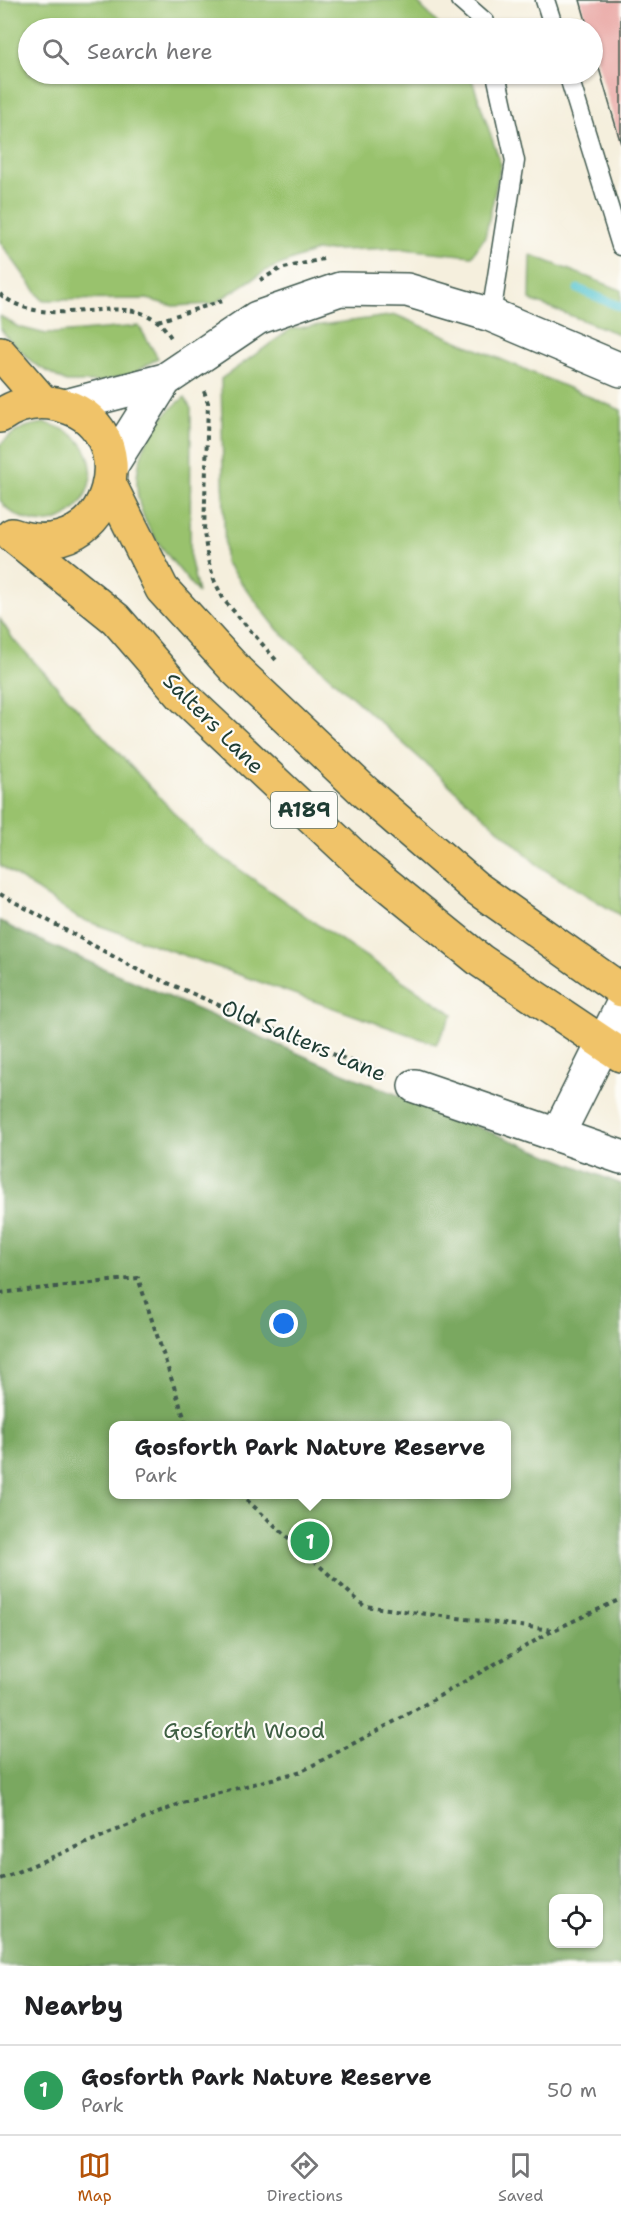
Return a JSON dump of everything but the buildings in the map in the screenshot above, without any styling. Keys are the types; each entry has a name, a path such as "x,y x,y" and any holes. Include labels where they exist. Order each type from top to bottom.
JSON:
{"main road":[{"name":"A189","path":"0,353 54,403 83,415 96,428 105,443 111,475 162,589 237,671 366,793 475,887 621,990"},
{"path":"0,417 13,407 54,403"},
{"name":"A189","path":"6,532 37,542 57,540 77,532 94,517 111,475"},
{"name":"Salters Lane","path":"6,532 116,619 182,695 364,866 481,961 612,1050"}],"street":[{"path":"54,403 165,380 257,318 340,289 406,290 491,315 621,370"},
{"path":"111,475 165,380"},
{"path":"558,1134 612,1050 621,1008"},
{"name":"Old Salters Lane","path":"415,1086 621,1157"}],"lane":[{"path":"545,0 551,18"},
{"path":"465,2 481,18"},
{"path":"491,315 515,161 498,84"},
{"path":"571,84 621,246"}],"path":[{"path":"0,294 19,306 45,313 126,310 146,315 157,321 170,336"},
{"path":"203,388 208,403 204,532 207,560 224,600 279,663"},
{"name":"Old Salters Lane","path":"0,894 138,970 325,1051 415,1086"},
{"path":"0,1293 138,1278 186,1421"},
{"path":"246,1499 364,1606 554,1630"},
{"path":"0,1879 182,1803 302,1771 401,1718 554,1630 621,1599"}],"green space":[{"path":"0,0 415,0 432,18 18,18 18,84 473,84 501,165 485,237 472,256 394,248 315,251 267,270 213,304 173,306 147,299 42,300 0,242"},
{"path":"531,255 621,290 621,335 530,300"},
{"path":"396,315 621,410 621,916 540,867 278,630 225,562 221,379 291,329"},
{"path":"0,316 18,327 46,334 139,326 158,358 134,373 100,382 66,382 34,364 5,335 0,327"},
{"path":"185,397 191,409 190,557 198,593 150,530 142,512 138,493 137,475 148,440 157,424"},
{"path":"45,423 70,434 85,449 91,468 89,487 80,504 65,516 47,522 25,519 14,514 0,500 0,445 20,430"},
{"path":"0,619 13,639 202,843 318,925 453,1014 436,1044 78,918 0,865"},
{"name":"Gosforth Wood","path":"0,921 343,1073 621,1184 621,1966 0,1966"}],"waterway":[{"path":"578,289 621,307"}],"place":[{"name":"Gosforth Park Nature Reserve","path":"310,1541"}]}
